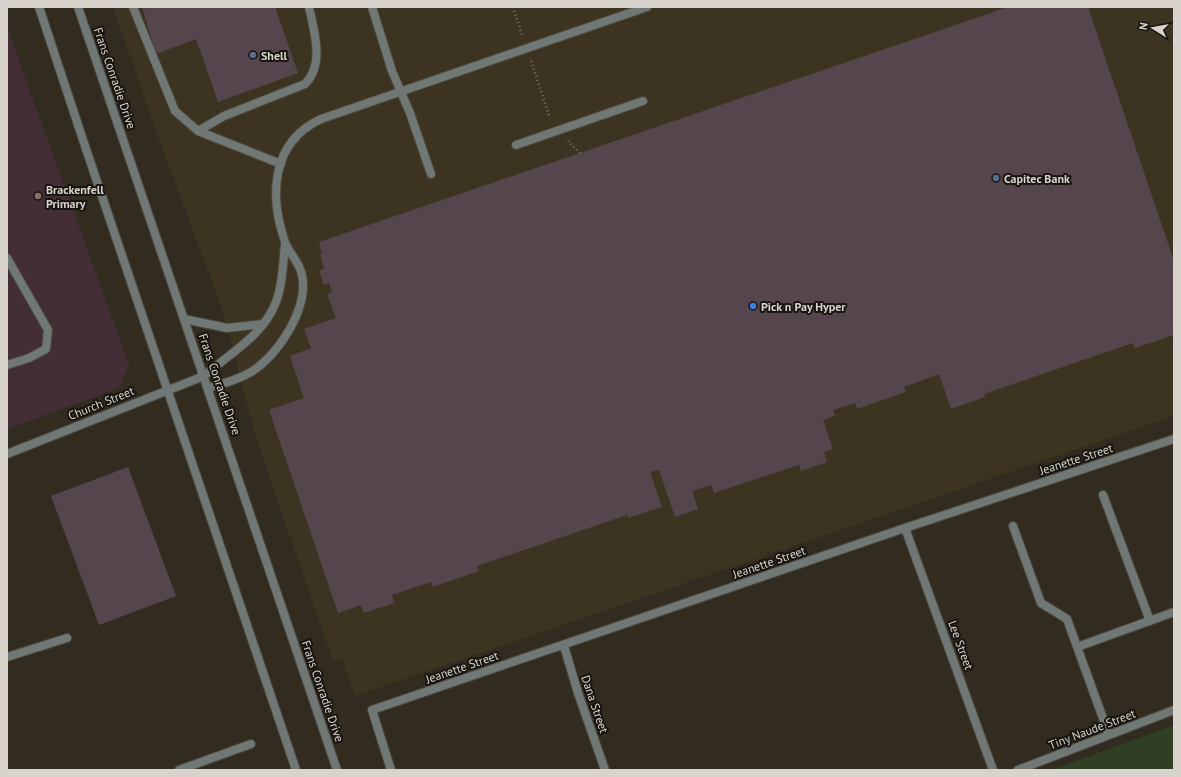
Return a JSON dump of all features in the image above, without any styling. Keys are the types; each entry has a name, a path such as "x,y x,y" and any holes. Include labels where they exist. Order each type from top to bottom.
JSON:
{"street":[{"path":"39,7 296,770"},
{"name":"Frans Conradie Drive","path":"78,7 337,770"},
{"path":"133,7 175,111 198,131 281,164"},
{"path":"198,131 224,116 305,84 311,77 317,48 309,7"},
{"path":"372,7 392,71 401,91 431,174"},
{"path":"208,388 240,378 260,366 273,354 285,339 293,323 302,291 302,274 285,244 276,206 277,179 281,164 290,144 297,135 312,123 647,7"},
{"path":"516,145 643,102"},
{"name":"Church Street","path":"7,454 204,376 226,357 246,344 263,324 277,301 285,244"},
{"path":"7,258 48,330 46,349 29,358 7,365"},
{"path":"184,319 227,328 263,324"},
{"name":"Jeanette Street","path":"391,770 372,710 564,646 905,528 1174,439"},
{"path":"1103,495 1150,621"},
{"path":"1013,526 1041,603 1067,619 1108,735"},
{"name":"Lee Street","path":"905,528 993,770"},
{"path":"1077,647 1174,612"},
{"path":"7,657 67,638"},
{"name":"Dana Street","path":"564,646 578,693 605,770"},
{"name":"Tiny Naude Street","path":"1018,770 1174,710"},
{"path":"178,770 251,744"}],"path":[{"path":"513,7 552,123 580,153"}],"shaded area":[{"path":"113,7 1174,7 1174,416 355,696 342,659 333,661 256,438 223,311 162,148"},
{"name":"Brackenfell Primary","path":"7,27 129,365 119,388 7,429"}],"green space":[{"path":"1174,725 1174,770 1052,770"}],"building":[{"path":"142,7 275,7 298,73 218,102 196,39 156,54"},
{"name":"Pick n Pay Hyper","path":"1008,7 1088,7 1174,261 1174,335 1135,348 1133,343 984,394 985,397 951,409 939,374 904,387 906,392 857,409 855,403 833,410 835,416 823,420 833,449 824,452 827,462 801,471 799,465 714,493 711,485 692,491 698,509 675,517 659,470 650,472 662,507 628,518 627,515 477,566 479,571 433,587 431,582 392,595 394,603 364,613 361,605 338,613 269,410 304,398 290,356 311,348 304,329 336,318 327,294 332,292 329,283 324,285 319,271 324,269 320,254 322,253 319,242"},
{"path":"128,467 176,596 99,625 51,496"}],"place":[{"name":"Shell","path":"253,55"},
{"name":"Capitec Bank","path":"996,178"},
{"name":"Brackenfell Primary","path":"38,196"},
{"name":"Pick n Pay Hyper","path":"753,306"}]}
